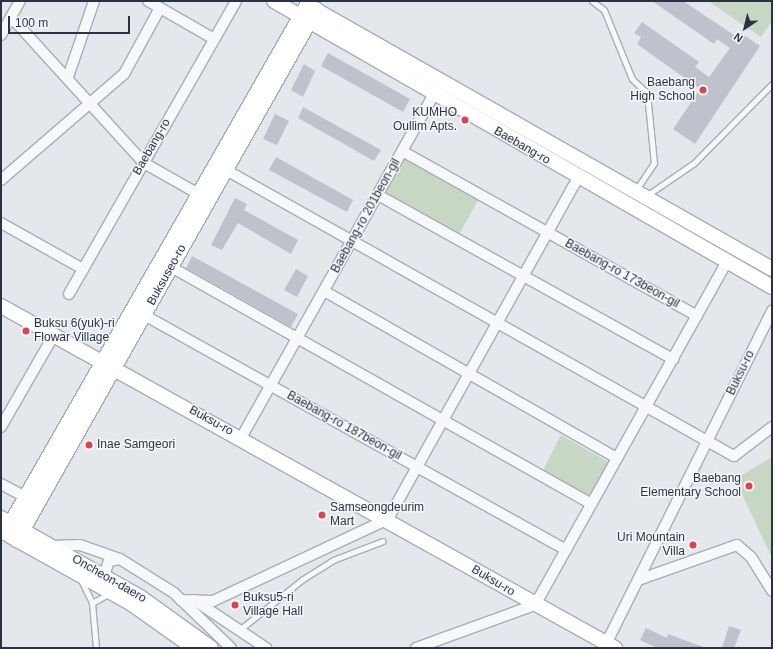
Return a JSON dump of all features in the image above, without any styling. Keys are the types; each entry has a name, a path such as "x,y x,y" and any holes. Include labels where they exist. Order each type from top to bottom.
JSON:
{"street":[{"path":"1,35 20,1"},
{"path":"68,77 94,1"},
{"path":"148,1 214,39"},
{"name":"Baebang-ro","path":"69,294 236,1"},
{"name":"Baebang-ro","path":"274,1 310,9 772,269"},
{"path":"1,180 124,74 160,8"},
{"name":"Baebang-ro","path":"310,9 434,94 578,178 772,287"},
{"name":"Buksuseo-ro","path":"10,530 27,498 144,315 226,170 310,9"},
{"name":"Buksuseo-ro","path":"10,530 110,366 200,195 310,9"},
{"path":"11,17 68,77 144,163 200,195"},
{"name":"Baebang-ro 201beon-gil","path":"241,438 434,94"},
{"path":"402,151 548,232"},
{"path":"226,170 734,456 772,427"},
{"path":"181,600 213,601 388,519 578,178"},
{"path":"378,194 673,359"},
{"path":"1,223 83,269"},
{"name":"Baebang-ro 173beon-gil","path":"548,232 697,316"},
{"path":"416,648 535,606 727,262"},
{"path":"171,267 591,504"},
{"path":"324,291 617,458"},
{"name":"Buksu-ro","path":"1,306 388,519 535,606 609,647 638,580 772,310"},
{"path":"144,315 271,385"},
{"path":"1,427 54,335"},
{"name":"Baebang-ro 187beon-gil","path":"271,385 417,467"},
{"path":"417,467 566,550"},
{"path":"1,484 27,498"},
{"name":"Oncheon-daero","path":"10,530 51,546 104,576 179,622 211,648"},
{"name":"Oncheon-daero","path":"10,530 77,574 162,623 194,648"},
{"path":"51,546 80,545 120,559 181,600 231,648"},
{"path":"638,580 737,545 752,557 772,591"},
{"path":"104,576 109,561 120,559"},
{"path":"194,600 237,632 266,648"}],"lane":[{"path":"592,1 604,10 632,80 647,93 654,163 639,195"},
{"path":"639,195 694,163 772,84"},
{"path":"237,632 303,579 333,560 383,541"},
{"path":"77,574 92,603 96,648"},
{"path":"92,603 112,593"}],"green space":[{"path":"708,1 772,1 772,21 761,37"},
{"path":"401,150 481,195 458,236 377,192"},
{"path":"561,435 610,463 590,500 542,472"},
{"path":"772,457 772,558 742,494 740,476"}],"building":[{"path":"652,1 683,1 737,37 741,33 760,46 695,144 673,129 700,89 637,44 641,37 634,33 642,22 699,62 695,67 709,77 730,48 717,39 714,44"},
{"path":"328,53 410,99 403,112 321,66"},
{"path":"304,64 315,71 303,97 291,90"},
{"path":"303,107 381,150 374,161 298,118"},
{"path":"275,114 289,121 277,145 263,139"},
{"path":"276,157 353,200 347,212 269,170"},
{"path":"235,198 247,204 244,210 298,240 291,254 238,223 222,250 211,245"},
{"path":"192,256 298,314 291,327 186,268"},
{"path":"296,269 308,276 297,297 284,290"},
{"path":"729,626 741,630 734,648 722,648"},
{"path":"646,628 667,638 668,634 706,648 657,648 640,640"}],"place":[{"name":"Baebang High School","path":"703,90"},
{"name":"KUMHO Oullim Apts.","path":"465,120"},
{"name":"Buksu 6(yuk)-ri Flowar Village","path":"26,331"},
{"name":"Inae Samgeori","path":"89,445"},
{"name":"Baebang Elementary School","path":"749,486"},
{"name":"Samseongdeurim Mart","path":"322,515"},
{"name":"Uri Mountain Villa","path":"693,545"},
{"name":"Buksu5-ri Village Hall","path":"235,605"}]}
